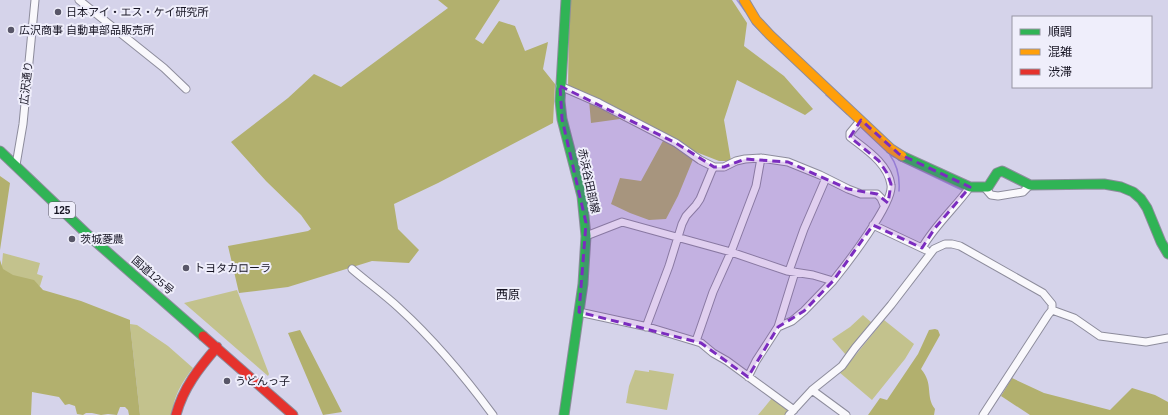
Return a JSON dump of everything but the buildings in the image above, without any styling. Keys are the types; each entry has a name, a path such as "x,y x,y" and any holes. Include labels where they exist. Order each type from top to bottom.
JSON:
{"main road":[{"name":"赤浜谷田部線","path":"564,415 580,312 585,269 586,236 582,196 562,119 560,86 566,0"},
{"path":"744,0 756,20 770,35 859,123 899,154 970,187 985,188 990,185 997,172 1002,171 1030,185 1104,184 1126,188 1140,198 1150,211 1168,254"},
{"name":"国道125号","path":"0,150 88,234 293,415"},
{"path":"176,415 188,382 217,347"}],"street":[{"name":"広沢通り","path":"16,165 23,124 35,0"},
{"path":"79,0 164,68 186,89"},
{"path":"560,86 599,103 676,143 700,160 714,167 724,167 736,161 745,159 761,158 788,162 861,194 877,194 881,198 884,205"},
{"path":"778,327 792,321 804,311 833,281 854,254 873,225 890,193 890,179 879,161 850,137 850,133 859,123"},
{"path":"696,341 713,292 731,252 756,186 761,158"},
{"path":"646,327 679,237 682,224 686,216 696,206 714,167"},
{"path":"748,377 756,361 778,327 804,229 826,178"},
{"path":"985,188 992,195 998,196 1023,192 1030,185"},
{"path":"922,248 935,228 970,187"},
{"path":"586,236 622,222 731,252 792,272 813,275 833,281"},
{"path":"873,225 930,252"},
{"path":"580,312 646,327 696,341 748,377 792,412 812,390 842,366 907,284 930,252 939,245 952,244 960,246 1043,292 1052,304 1052,310 983,415"},
{"path":"352,269 398,307 419,328 466,380 494,415"},
{"path":"1052,310 1074,318 1100,336 1146,342 1168,338"},
{"path":"812,390 846,415"}],"highlighted area":[{"path":"560,86 676,143 714,167 724,167 745,159 788,162 848,189 877,194 888,203 891,184 887,173 879,161 850,137 861,120 899,154 970,187 935,228 922,248 873,225 833,281 804,311 778,327 748,377 701,343 579,312 586,223 562,119"}],"shaded area":[{"path":"438,0 500,0 475,39 483,44 499,21 515,26 525,51 548,42 543,69 555,84 553,123 438,183 394,204 398,229 419,250 409,263 372,261 288,287 239,293 228,246 308,231 311,229 301,215 266,181 231,142 288,98 314,74 341,87 448,8"},
{"path":"571,0 732,0 747,23 744,46 784,76 813,109 805,115 737,80 724,120 731,161 719,161 696,152 678,196 666,219 649,220 630,213 611,204 620,178 641,181 664,139 620,119 591,123 589,100 568,91 569,17"},
{"path":"0,176 10,183 0,250"},
{"path":"3,253 40,263 37,274 43,276 40,286 1,274"},
{"path":"0,260 3,269 13,275 34,280 43,290 81,301 130,320 140,415 129,415 128,410 125,407 120,407 117,415 101,415 92,413 86,413 83,415 77,414 75,406 69,404 65,405 59,397 32,392 31,415 0,415"},
{"path":"237,290 269,374 268,376 184,303"},
{"path":"863,315 872,323 846,355 832,339 850,327"},
{"path":"884,320 914,344 905,359 872,400 839,372 845,368"},
{"path":"130,324 137,325 168,346 193,368 179,390 174,402 172,415 140,415"},
{"path":"300,330 342,412 323,415 288,333"},
{"path":"929,330 938,330 940,335 921,369 925,374 929,385 930,399 935,409 934,415 868,415 880,398 887,400 918,354"},
{"path":"635,370 649,372 649,370 674,374 667,410 626,403 629,386"},
{"path":"1012,378 1044,393 1110,410 1132,388 1155,395 1168,402 1168,415 1030,415 1001,396"},
{"path":"772,398 789,409 789,413 787,415 758,415"}],"waterway":[{"path":"737,0 745,11"},
{"path":"753,24 760,31"},
{"path":"826,95 847,114"},
{"path":"887,152 894,157"},
{"path":"890,155 898,172 899,191"},
{"path":"899,160 962,190"}],"traffic: fast":[{"path":"564,415 583,284 586,236 582,196 562,119 560,101 566,0"},
{"path":"0,151 88,235 203,336"},
{"path":"902,156 970,187 988,187 997,173 1002,171 1030,185 1104,184 1121,187 1133,192 1141,199 1147,208 1161,242 1168,254"}],"traffic: slow":[{"path":"744,0 756,20 770,35 891,149 902,156"}],"traffic: jam":[{"path":"203,336 293,415"},
{"path":"176,415 187,387 217,347"}],"place":[{"name":"日本アイ・エス・ケイ研究所","path":"58,12"},
{"name":"広沢商事 自動車部品販売所","path":"11,30"},
{"name":"茨城菱農","path":"72,239"},
{"name":"トヨタカローラ","path":"186,268"},
{"name":"うどんっ子","path":"227,381"}],"district":[{"name":"西原","path":"508,295"}]}
